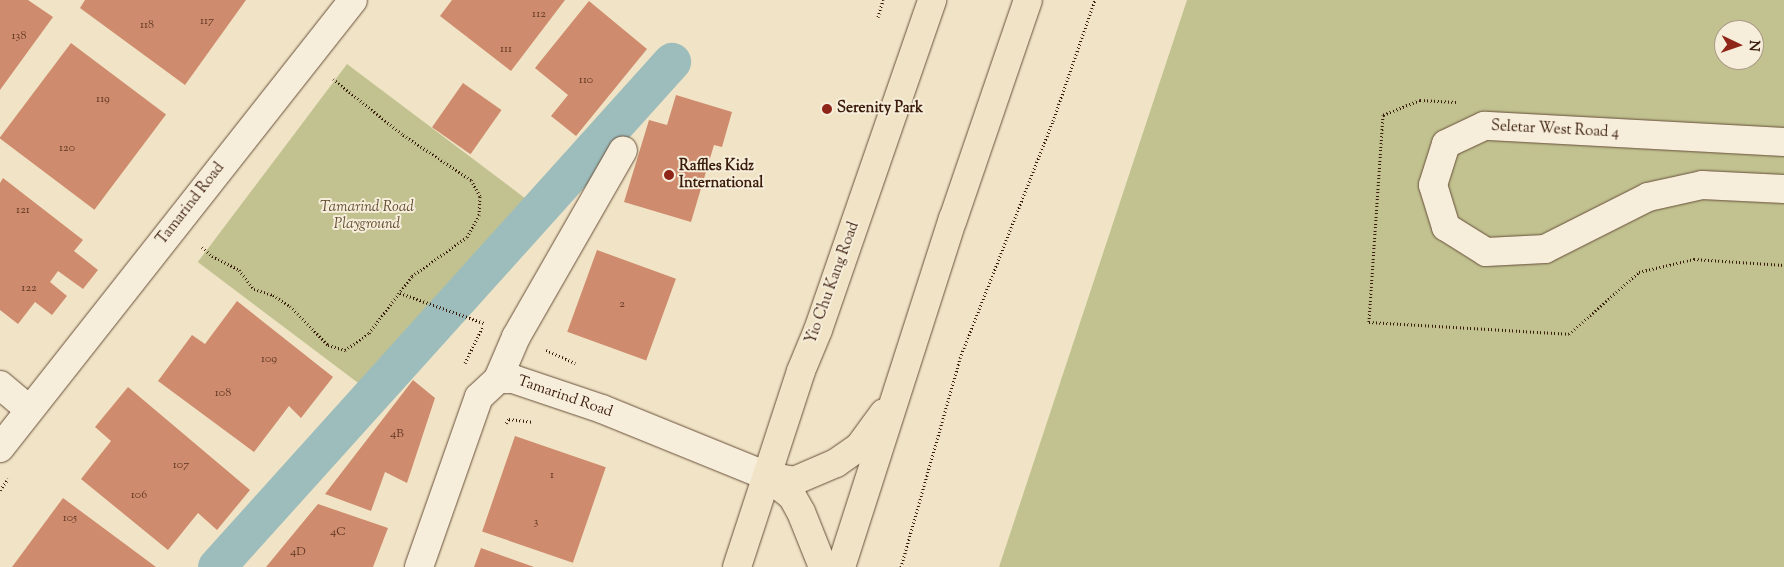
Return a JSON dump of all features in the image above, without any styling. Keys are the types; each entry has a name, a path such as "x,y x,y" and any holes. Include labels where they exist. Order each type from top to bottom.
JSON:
{"main road":[{"name":"Yio Chu Kang Road","path":"737,567 800,371 818,330 932,0"},
{"path":"841,567 953,219 996,100 1028,0"},
{"path":"767,476 794,481 836,463 859,447 900,388"},
{"path":"767,476 792,496 801,512 823,567"}],"street":[{"name":"Tamarind Road","path":"0,448 353,0"},
{"name":"Seletar West Road 4","path":"1784,142 1484,126 1446,144 1433,185 1446,227 1486,252 1545,249 1648,197 1702,185 1784,189"},
{"path":"498,379 516,337 624,150"},
{"name":"Tamarind Road","path":"419,567 479,397 498,379 513,379 602,408 767,476"},
{"path":"0,385 29,409"}],"path":[{"path":"878,16 883,0"},
{"path":"901,567 960,358 1053,121 1095,0"},
{"path":"202,247 212,256 239,270 254,289 273,295 290,306 328,345 345,350 370,333 412,276 428,262 467,237 479,215 480,196 471,180 402,134 332,78"},
{"path":"1460,102 1420,100 1383,115 1369,322 1569,334 1639,272 1694,259 1784,265"},
{"path":"400,293 484,323"},
{"path":"504,425 509,419 542,423"}],"green space":[{"path":"1187,0 1784,0 1784,567 999,567"},
{"name":"Tamarind Road Playground","path":"347,64 527,199 377,397 198,262"}],"building":[{"path":"0,0 28,0 53,17 0,90"},
{"path":"85,0 246,0 185,85 80,8"},
{"path":"452,0 565,0 511,71 440,16"},
{"path":"589,1 647,49 576,136 551,116 568,95 535,68"},
{"path":"71,43 166,115 94,210 0,139"},
{"path":"463,83 502,110 471,154 432,127"},
{"name":"Raffles Kidz International","path":"676,95 732,112 722,147 714,145 691,222 624,202 649,120 667,125"},
{"path":"3,178 83,240 74,251 98,270 83,289 58,271 50,282 67,296 52,315 35,302 18,324 0,310 0,183"},
{"path":"597,250 676,279 646,360 567,332"},
{"path":"237,301 333,377 301,418 289,406 254,452 158,381 192,335 205,344"},
{"path":"413,380 435,398 407,483 385,472 371,511 325,494"},
{"path":"128,387 250,490 217,530 198,513 168,550 81,479 111,441 95,427"},
{"path":"515,436 606,467 573,563 482,531"},
{"path":"63,498 156,567 12,567"},
{"path":"318,504 388,528 373,567 266,567"},
{"path":"481,548 534,567 474,567"}],"waterway":[{"path":"217,567 672,62"}],"place":[{"name":"Serenity Park","path":"827,109"},
{"name":"Raffles Kidz International","path":"669,175"}]}
